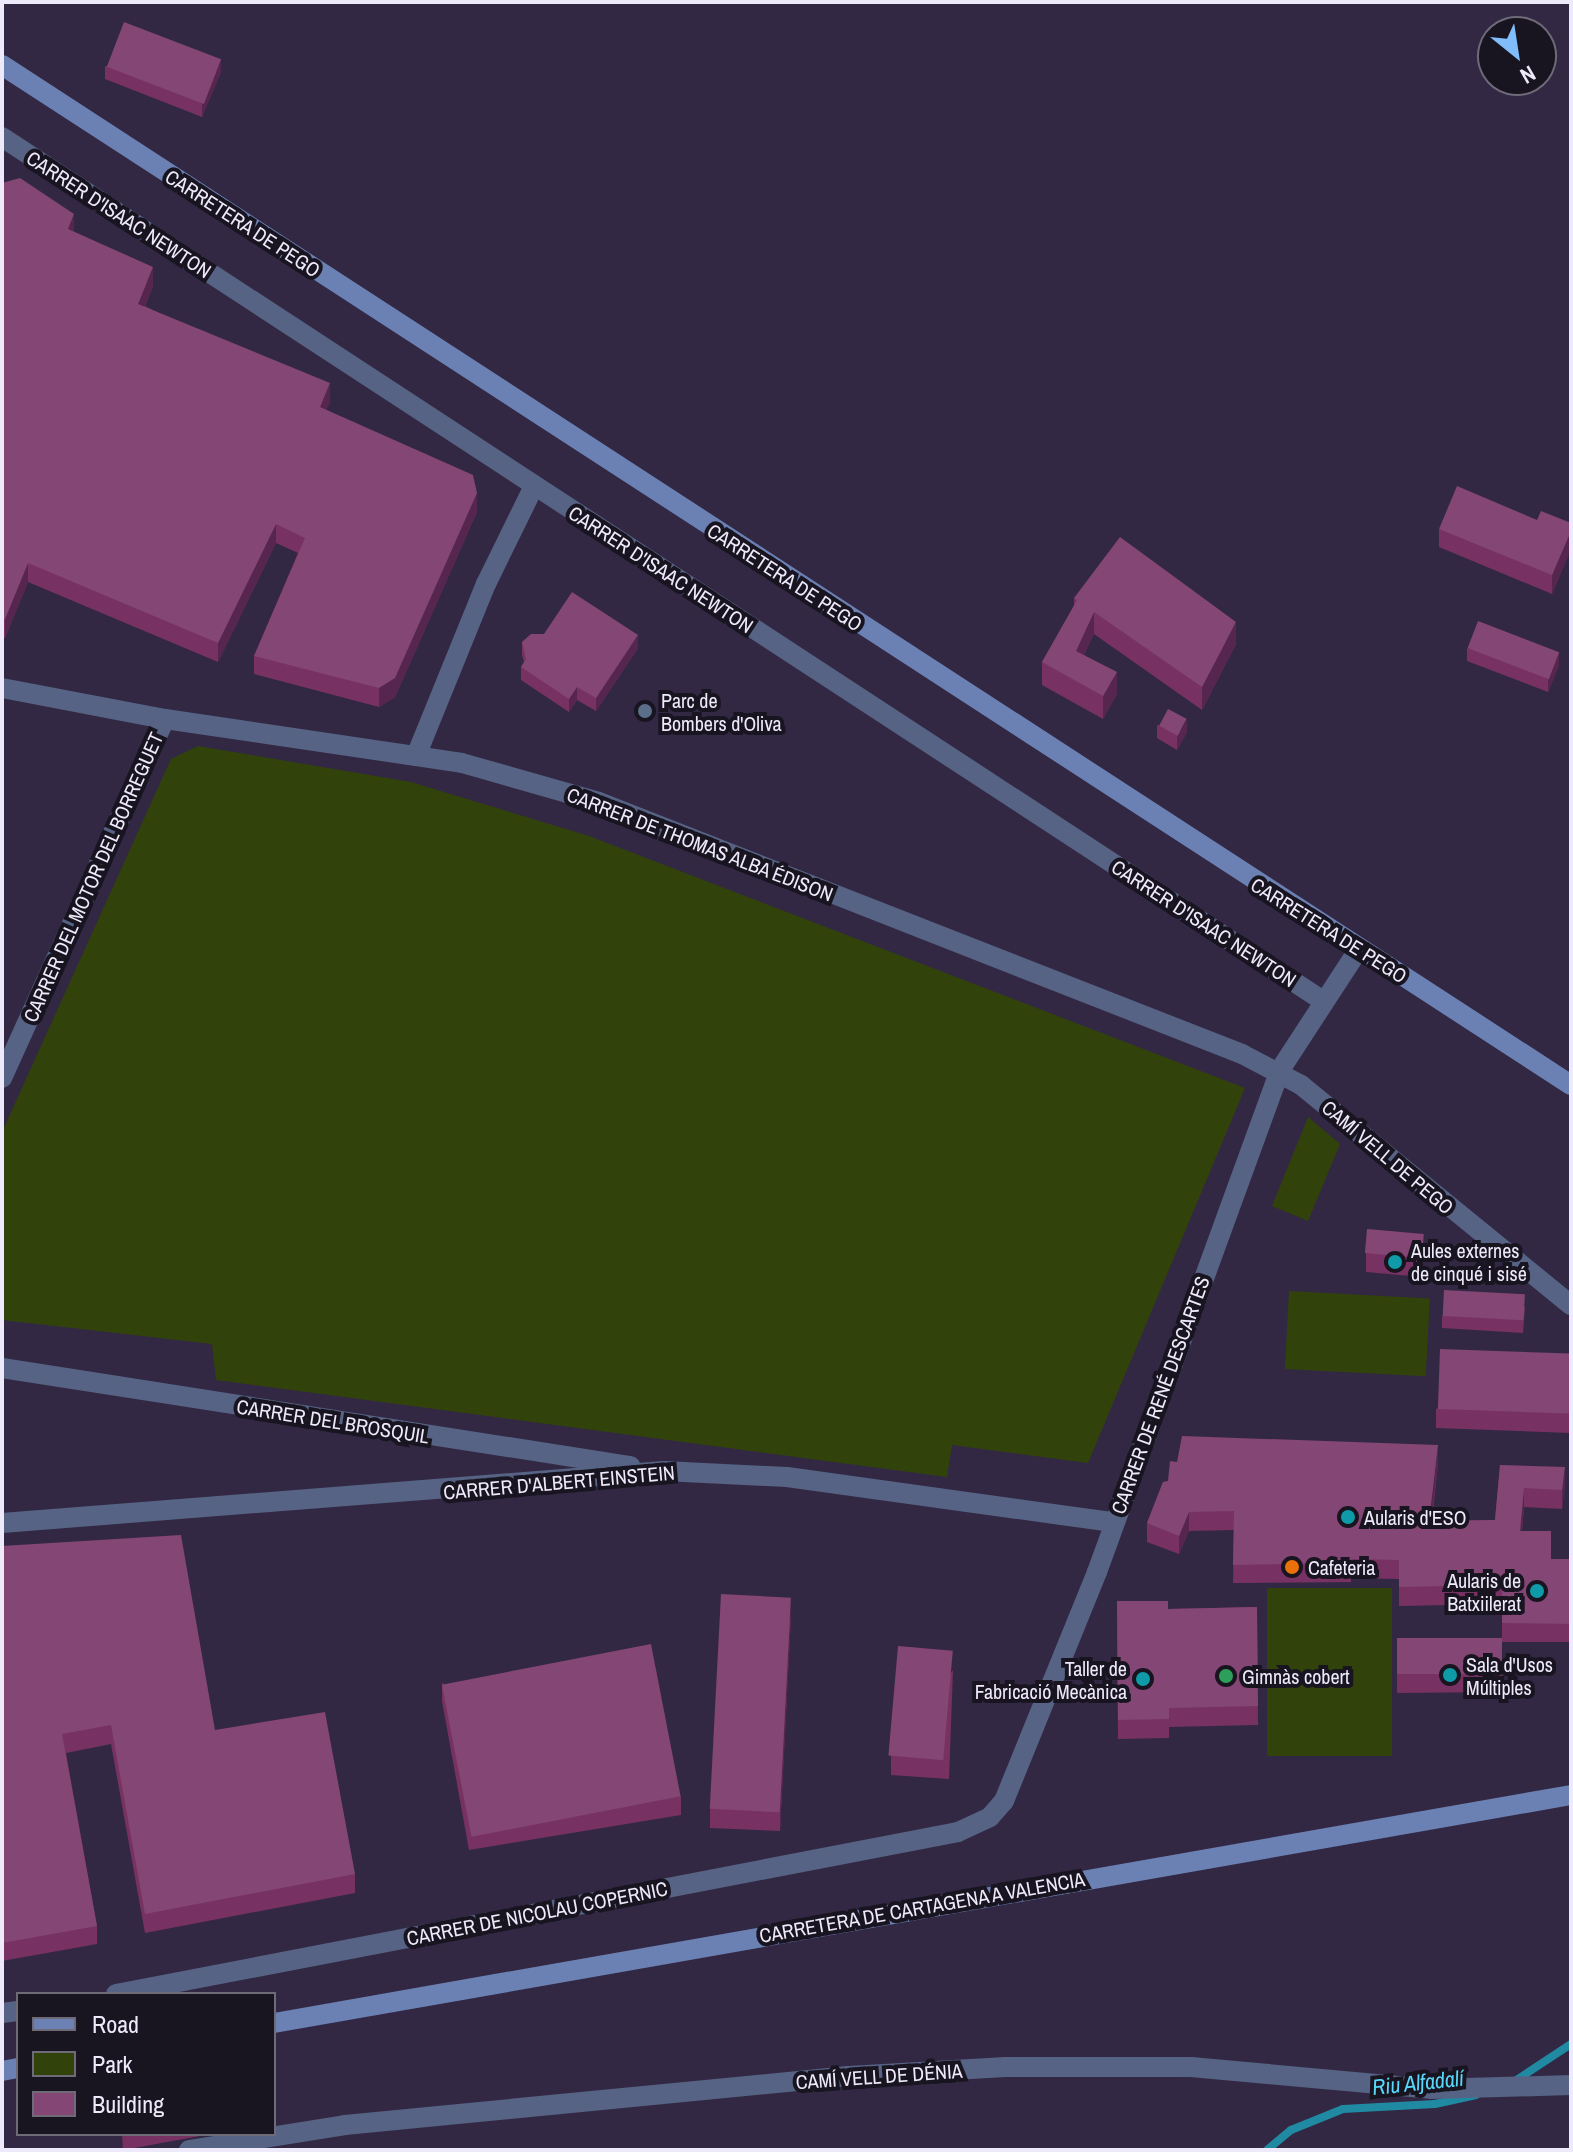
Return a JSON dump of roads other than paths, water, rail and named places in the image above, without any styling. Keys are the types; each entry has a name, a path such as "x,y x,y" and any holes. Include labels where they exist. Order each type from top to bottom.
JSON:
{"main road":[{"name":"CARRETERA DE PEGO","path":"2,65 1571,1085"},
{"name":"CARRETERA DE CARTAGENA A VALENCIA","path":"276,2023 1571,1795"}],"street":[{"name":"CARRER D'ISAAC NEWTON","path":"2,137 1322,1000"},
{"path":"416,756 486,584 534,486"},
{"name":"CARRER DE THOMAS ALBA ÉDISON","path":"2,688 165,719 462,763 599,802 1280,1070"},
{"name":"CARRER DEL MOTOR DEL BORREGUET","path":"2,1078 165,719"},
{"name":"CARRER DE RENÉ DESCARTES","path":"958,1832 990,1817 1004,1801 1113,1522 1280,1070 1322,1000 1359,949"},
{"name":"CAMÍ VELL DE PEGO","path":"1280,1070 1571,1305"},
{"name":"CARRER DEL BROSQUIL","path":"2,1368 664,1471"},
{"name":"CARRER D'ALBERT EINSTEIN","path":"2,1523 664,1471 787,1477 1113,1522"},
{"name":"CARRER DE NICOLAU COPERNIC","path":"126,1992 958,1832"},
{"name":"CAMÍ VELL DE DÉNIA","path":"189,2150 345,2125 849,2076 1006,2067 1191,2067 1431,2089 1571,2085"}],"waterway":[{"name":"Riu Alfadalí","path":"1515,2081 1571,2044"},
{"name":"Riu Alfadalí","path":"1267,2150 1291,2130 1343,2109 1435,2104 1476,2095"}],"place":[{"name":"Parc de Bombers d'Oliva","path":"645,711"},
{"name":"Aules externes de cinqué i sisé","path":"1395,1262"},
{"name":"Aularis d'ESO","path":"1348,1517"},
{"name":"Cafeteria","path":"1292,1567"},
{"name":"Aularis de Batxiilerat","path":"1537,1591"},
{"name":"Sala d'Usos Múltiples","path":"1450,1675"},
{"name":"Gimnàs cobert","path":"1226,1676"},
{"name":"Taller de Fabricació Mecànica","path":"1143,1679"}]}
